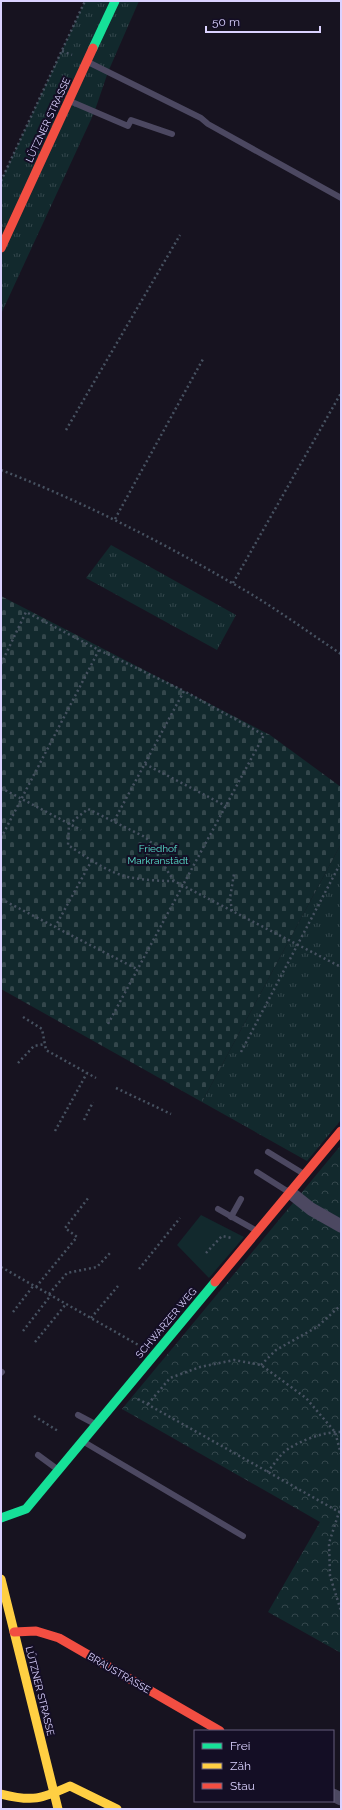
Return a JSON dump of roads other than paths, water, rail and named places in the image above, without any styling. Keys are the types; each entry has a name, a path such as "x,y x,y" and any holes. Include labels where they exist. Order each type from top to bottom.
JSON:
{"street":[{"name":"LÜTZNER STRASSE","path":"1,248 115,1"},
{"name":"SCHWARZER WEG","path":"1,1518 26,1509 95,1424 246,1247 341,1131"},
{"path":"290,1193 311,1209 341,1226"},
{"name":"LÜTZNER STRASSE","path":"1,1579 3,1593 58,1809"},
{"name":"BRAUSTRASSE","path":"14,1632 36,1631 59,1638 218,1730"},
{"path":"1,1794 20,1799 44,1798 70,1786 117,1809"}],"lane":[{"path":"87,61 201,118 208,124 341,198"},
{"path":"69,101 128,126 131,120 172,134"},
{"path":"268,1152 306,1174"},
{"path":"257,1172 290,1193"},
{"path":"231,1216 241,1198"},
{"path":"218,1209 259,1231"},
{"path":"78,1415 95,1424"},
{"path":"82,1441 243,1536"},
{"path":"38,1456 58,1470"}],"park label":[{"name":"Friedhof Markranstädt","path":"158,854"}]}
